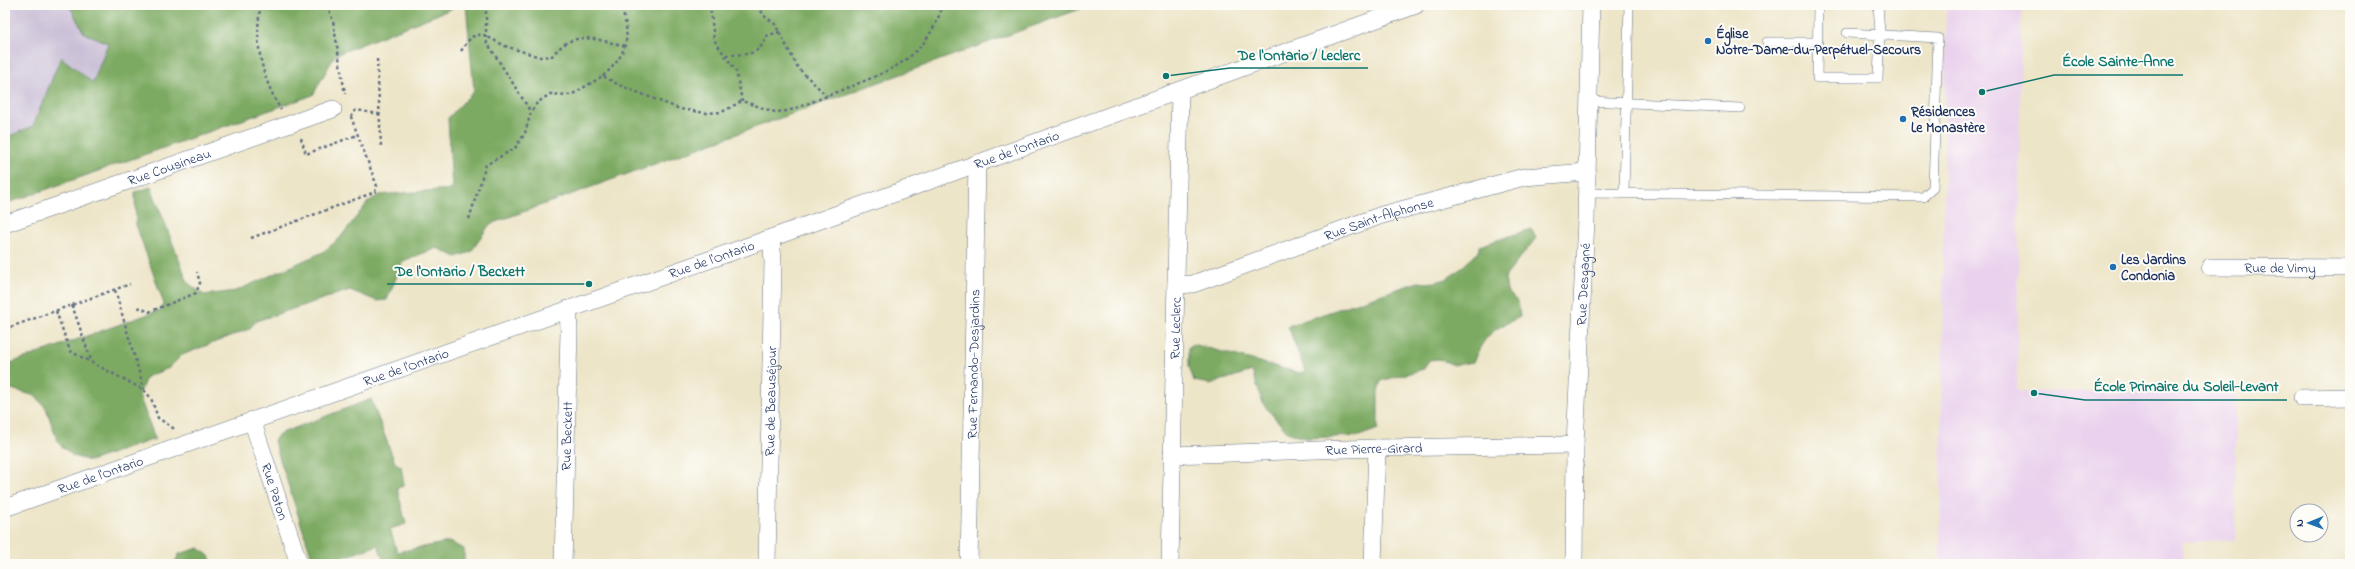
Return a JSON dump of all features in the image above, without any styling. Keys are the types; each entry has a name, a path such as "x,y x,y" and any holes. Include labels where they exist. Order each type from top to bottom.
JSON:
{"street":[{"name":"Rue de l'Ontario","path":"5,508 771,238 977,163 1180,92 1416,5"},
{"name":"Rue Desgagné","path":"1574,564 1575,445 1587,193 1591,5"},
{"name":"Rue Leclerc","path":"1170,564 1180,92"},
{"name":"Rue Cousineau","path":"5,224 333,109"},
{"name":"Rue Fernando-Desjardins","path":"969,564 977,163"},
{"name":"Rue Saint-Alphonse","path":"1176,285 1193,284 1389,213 1524,177 1587,172"},
{"name":"Rue de Beauséjour","path":"767,564 773,261 771,238"},
{"name":"Rue de Vimy","path":"2210,267 2350,268"},
{"name":"Rue Beckett","path":"563,564 569,331 568,309"},
{"path":"2302,398 2350,397"},
{"name":"Rue Paton","path":"252,420 298,564"},
{"name":"Rue Pierre-Girard","path":"1172,455 1377,448 1575,445"},
{"path":"1373,564 1377,448"}],"lane":[{"path":"1624,193 1629,5"},
{"path":"1818,5 1817,78 1878,78 1880,33 1878,5"},
{"path":"1587,193 1923,197 1933,188 1938,38 1880,33 1847,33"},
{"path":"1767,42 1818,42"},
{"path":"1589,101 1740,108"}],"path":[{"path":"262,5 258,43 262,69 269,90 292,123 306,154 357,135"},
{"path":"326,5 333,21 345,94"},
{"path":"486,5 486,41 531,112"},
{"path":"469,219 486,165 514,148 525,133 531,112 537,103 550,94 571,95 602,76 616,65 627,41 627,23 620,5"},
{"path":"710,5 714,40 726,54 736,70 742,100"},
{"path":"759,5 762,15 775,24 780,32 798,68 827,96"},
{"path":"742,100 775,112 788,111 892,70 914,54 928,38 943,5"},
{"path":"726,54 752,54 763,47 768,35 780,32"},
{"path":"461,51 471,37 486,36 505,46 540,57 552,56 561,44 581,36 625,46"},
{"path":"377,59 381,146"},
{"path":"602,76 619,85 680,109 706,113 722,112 742,100"},
{"path":"251,238 375,192 377,186 351,117 333,109"},
{"path":"351,117 356,110 379,114"},
{"path":"138,307 149,312 196,293 200,283 197,272"},
{"path":"5,329 130,284"},
{"path":"115,290 144,390"},
{"path":"72,305 91,361"},
{"path":"56,311 70,351 144,390 151,398 158,418"}],"shaded area":[{"path":"5,5 69,5 84,33 108,43 93,83 61,57 33,126 5,138"},
{"path":"1946,5 2021,5 2017,391 2236,394 2235,540 2182,542 2183,564 1940,564"}],"green space":[{"path":"69,5 461,5 335,55 313,95 5,204 5,138 33,126 61,57 93,83 108,43 84,33"},
{"path":"466,5 1091,5 490,224 471,252 456,257 437,248 403,261 387,300 377,301 350,290 256,321 249,329 182,355 169,368 146,377 139,395 155,439 90,461 73,456 58,443 46,408 35,396 5,387 5,365 160,310 164,304 136,225 135,192 151,187 188,283 204,295 236,291 323,252 340,238 368,202 379,195 452,189 448,118 474,91"},
{"path":"1531,229 1536,238 1505,277 1507,291 1518,302 1520,317 1496,329 1486,338 1473,362 1454,365 1439,359 1429,360 1424,369 1381,381 1378,391 1378,429 1359,436 1306,438 1287,432 1263,404 1252,371 1210,384 1194,381 1189,366 1189,347 1193,344 1300,373 1305,371 1288,326 1418,282 1438,282 1452,275 1479,252 1479,246"},
{"path":"371,399 395,463 401,466 404,486 397,488 406,524 390,529 397,552 449,542 464,549 464,564 385,564 378,545 325,564 314,564 274,441 279,434"},
{"path":"199,548 209,556 213,564 174,564 179,554"}],"place":[{"name":"Église Notre-Dame-du-Perpétuel-Secours","path":"1708,41"},
{"name":"De l'Ontario / Leclerc","path":"1166,76"},
{"name":"École Sainte-Anne","path":"1982,92"},
{"name":"Résidences Le Monastère","path":"1903,119"},
{"name":"Les Jardins Condonia","path":"2113,267"},
{"name":"De l'Ontario / Beckett","path":"589,284"},
{"name":"École Primaire du Soleil-Levant","path":"2034,393"}]}
